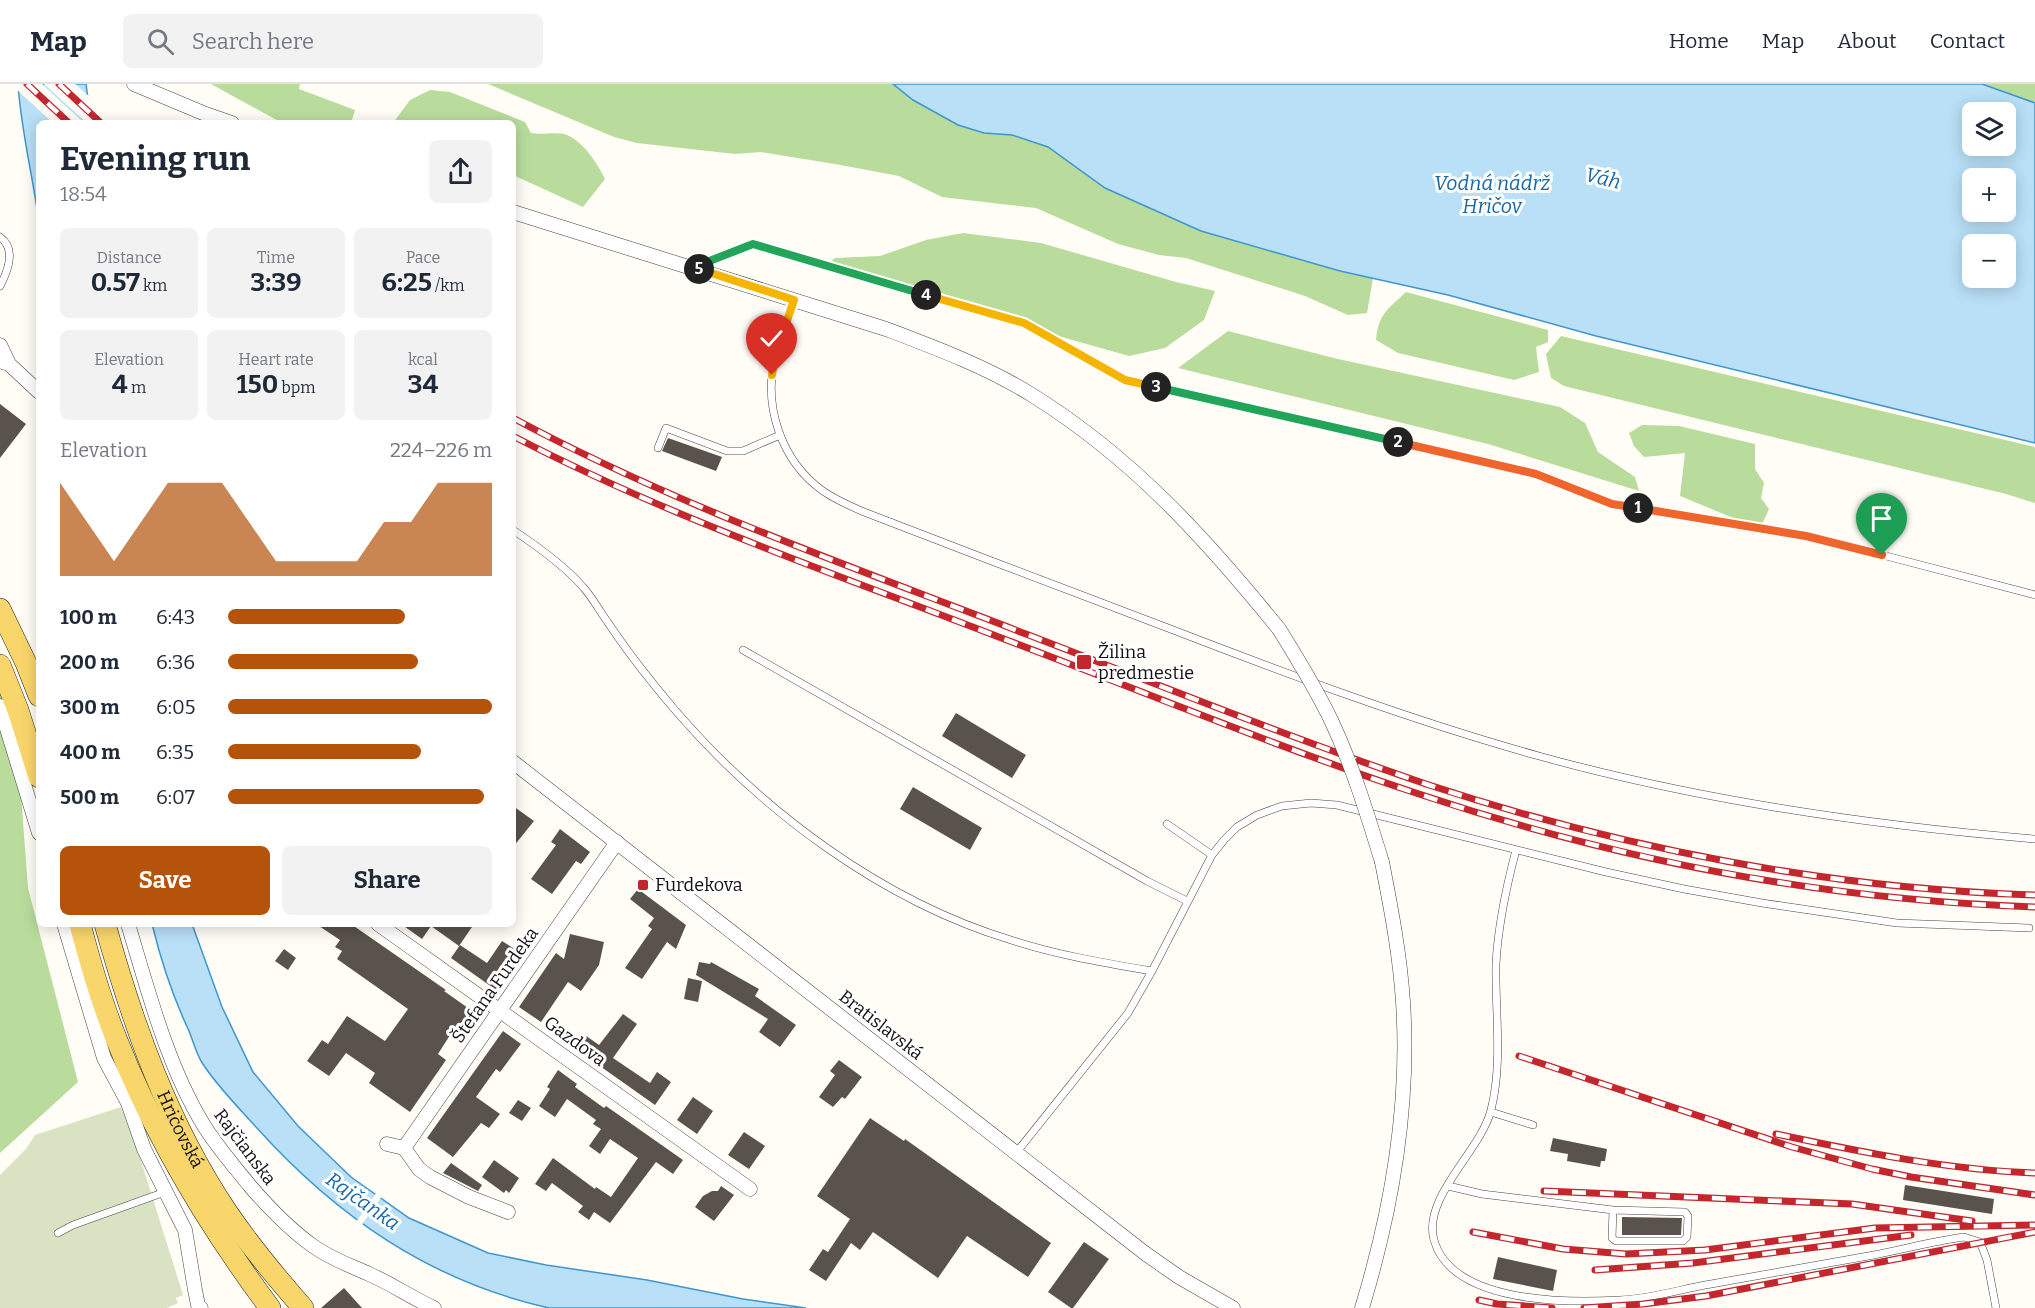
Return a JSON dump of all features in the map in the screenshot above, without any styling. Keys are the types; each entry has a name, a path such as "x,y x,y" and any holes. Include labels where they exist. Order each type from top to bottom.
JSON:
{"main road":[{"path":"0,609 36,688"},
{"path":"0,665 21,718 36,767"},
{"name":"Hričovská","path":"81,927 104,1008 142,1098 211,1223 270,1308"},
{"name":"Hričovská","path":"106,927 137,1031 154,1076 187,1143 226,1211 264,1262 303,1308"}],"street":[{"path":"134,84 223,120"},
{"path":"516,213 886,329 939,349 1030,394 1074,424 1132,469 1161,495 1230,568 1280,629 1330,719 1359,791 1382,862 1401,979 1404,1051 1398,1138 1382,1237 1362,1308"},
{"path":"0,345 3,360 36,389"},
{"path":"0,706 36,822"},
{"name":"Bratislavská","path":"516,764 1146,1254 1179,1277 1233,1308"},
{"name":"Štefana Furdeka","path":"404,1148 617,842"},
{"name":"Hričovská","path":"65,927 104,1058 128,1103 144,1149 185,1230 198,1307"},
{"name":"Rajčianska","path":"129,927 148,992 177,1070 203,1124 222,1152 270,1207 312,1246 335,1261 370,1274 434,1308"},
{"name":"Gazdova","path":"382,927 750,1189"},
{"path":"387,1144 404,1148 419,1169 430,1177 469,1197 508,1212"}],"lane":[{"path":"0,237 6,241 10,253 0,286"},
{"path":"694,267 753,244 1024,323 1125,380 1536,474 1612,504 1806,536 2035,595"},
{"path":"794,300 775,356 772,375 773,412 780,435 793,459 810,480 834,497 864,512 1320,687 1420,721 1540,757 1731,800 1822,816 1920,829 2035,839"},
{"path":"658,448 666,428 728,451 742,452 780,435"},
{"path":"516,532 535,544 582,586 628,651 674,709 722,763 804,832 876,880 949,918 1010,940 1065,955 1152,971"},
{"path":"743,650 1186,902"},
{"path":"1016,1153 1128,1013 1212,855 1237,828 1257,815 1282,806 1311,802 1337,805 1515,850 1684,889 1762,903 1898,922 2029,928"},
{"path":"1167,824 1212,855"},
{"path":"1515,850 1499,919 1496,964 1497,1063 1491,1112 1476,1144 1448,1186 1433,1214 1434,1239 1443,1258 1464,1278 1505,1293 1536,1300 1622,1300 1964,1237 1980,1242 1987,1260 1996,1308"},
{"path":"1491,1112 1533,1125"},
{"path":"1448,1186 1482,1194 1613,1210 1685,1212 1688,1216 1687,1237 1683,1241 1616,1241 1612,1238 1613,1210"},
{"path":"58,1233 165,1192"}],"green space":[{"path":"211,84 300,84 299,89 355,110 352,120 277,120"},
{"path":"488,84 893,84 913,100 984,133 1012,135 1048,147 1105,188 1201,231 1340,271 1373,278 1367,313 1348,315 1305,296 1186,258 1159,255 1118,244 1036,208 942,197 899,176 761,152 735,154 637,143 614,137"},
{"path":"1982,84 2035,84 2035,103"},
{"path":"430,90 450,92 525,122 531,133 564,134 577,141 589,153 605,179 583,207 516,176 516,120 395,120 410,100"},
{"path":"963,233 1041,243 1215,291 1204,320 1165,348 1129,356 822,269 835,258 880,256 926,240"},
{"path":"1406,292 1548,330 1548,342 1536,347 1539,372 1514,380 1398,353 1376,340 1382,318"},
{"path":"1228,331 1338,359 1560,407 1585,423 1598,452 1635,477 1639,491 1488,444 1178,368"},
{"path":"1561,336 2035,447 2035,503 1564,386 1551,378 1546,354"},
{"path":"1642,425 1679,426 1755,444 1755,469 1764,483 1761,498 1769,509 1760,529 1680,496 1685,453 1644,457 1634,446 1629,433"},
{"path":"0,674 13,688 28,888 36,927 38,927 78,1082 0,1153"},
{"path":"121,1107 138,1151 183,1295 176,1298 178,1303 167,1308 0,1308 0,1175 26,1149 35,1135"}],"water":[{"path":"18,84 86,84 91,120 36,120 36,205"},
{"path":"893,84 1982,84 2035,103 2035,443 1596,336 1448,295 1340,271 1201,231 1105,188 1048,147 1012,135 984,133 958,125 913,100"},
{"name":"Rajčanka","path":"153,927 193,927 222,1007 253,1072 298,1126 351,1177 409,1218 488,1253 546,1265 806,1308 549,1308 464,1281 425,1263 353,1217 319,1189 287,1160 234,1103 199,1058 163,965"}],"pier":[{"path":"15,84 42,84 81,120 50,120 15,88"},
{"path":"44,84 75,84 91,98 94,120 84,120"},
{"path":"377,1192 382,1196 361,1226 356,1222"}],"building":[{"path":"0,404 26,424 0,458"},
{"path":"668,438 722,457 716,471 662,451"},
{"path":"956,713 1026,755 1012,778 942,736"},
{"path":"913,787 982,828 970,850 900,809"},
{"path":"516,808 534,821 516,843"},
{"path":"560,829 590,852 581,864 576,861 552,894 531,879 556,845 551,842"},
{"path":"638,889 686,925 676,949 667,942 642,979 625,968 652,929 648,926 654,918 630,899"},
{"path":"320,927 355,927 478,1015 461,1038 452,1032 438,1054 446,1060 410,1112 369,1083 375,1073 346,1053 329,1076 307,1061 322,1040 328,1044 347,1016 385,1041 408,1009 337,959 342,951 335,947 340,940"},
{"path":"405,927 430,927 422,939"},
{"path":"432,927 472,927 459,946"},
{"path":"570,934 604,942 599,965 581,991 568,982 541,1022 519,1007 556,953 564,959"},
{"path":"502,941 521,953 496,990 451,958 460,945 487,963"},
{"path":"284,949 296,958 288,970 275,961"},
{"path":"699,962 710,964 711,962 759,989 755,996 796,1025 780,1047 759,1032 768,1019 696,975"},
{"path":"688,978 702,981 698,1002 684,999"},
{"path":"623,1014 637,1024 613,1058 650,1083 657,1072 671,1082 655,1105 573,1047 582,1033 599,1045"},
{"path":"503,1031 521,1044 500,1072 496,1069 476,1097 500,1114 489,1128 481,1123 453,1157 427,1138"},
{"path":"839,1060 862,1077 845,1099 842,1097 833,1107 819,1097 835,1075 830,1071"},
{"path":"558,1070 577,1084 575,1087 604,1108 606,1106 683,1160 673,1174 656,1162 610,1223 594,1212 589,1220 578,1212 583,1206 552,1183 546,1191 535,1184 553,1158 595,1189 596,1187 611,1197 638,1158 610,1139 600,1154 589,1146 601,1129 593,1124 596,1120 567,1099 555,1117 539,1106"},
{"path":"693,1097 713,1111 697,1134 677,1120"},
{"path":"518,1100 531,1108 522,1121 509,1113"},
{"path":"870,1118 904,1141 905,1139 1051,1243 1028,1277 967,1236 938,1278 873,1232 860,1250 851,1243 826,1281 809,1270 823,1249 828,1252 850,1219 817,1196"},
{"path":"744,1132 765,1146 749,1169 728,1155"},
{"path":"1553,1138 1607,1149 1605,1161 1601,1161 1600,1167 1567,1161 1568,1154 1550,1151"},
{"path":"494,1160 519,1178 509,1193 506,1190 504,1193 482,1177"},
{"path":"451,1163 482,1185 478,1191 443,1173"},
{"path":"1905,1185 1994,1199 1992,1214 1903,1200"},
{"path":"721,1186 734,1195 714,1221 695,1207 703,1196 712,1191 718,1191"},
{"path":"1622,1217 1682,1218 1681,1235 1622,1235"},
{"path":"1084,1242 1109,1259 1071,1308 1048,1292"},
{"path":"1498,1257 1557,1270 1553,1291 1493,1279"},
{"path":"344,1288 362,1308 321,1308"}],"railway":[{"path":"27,84 66,120"},
{"path":"59,84 98,120"},
{"path":"516,420 638,479 766,534 1225,711 1426,784 1574,828 1727,861 1881,884 2035,895"},
{"path":"516,438 572,466 756,544 1314,758 1494,818 1646,857 1800,886 1878,896 2035,907"},
{"path":"1519,1056 1792,1147 1872,1169 2035,1195"},
{"path":"1776,1134 1937,1164 2035,1173"},
{"path":"1544,1191 1852,1204 1972,1221"},
{"path":"1473,1232 1563,1249 1626,1254 1705,1250 1875,1228 2035,1225"},
{"path":"1584,1308 1706,1296 2035,1232"},
{"path":"1595,1270 1693,1263 1911,1235"},
{"path":"1479,1300 1497,1304 1552,1308"}],"place":[{"name":"Žilina predmestie","path":"1084,662"},
{"name":"Furdekova","path":"643,885"}],"route":[{"path":"772,375 775,356 794,300 694,267 753,244 1024,323 1125,380 1536,474 1612,504 1806,536 1882,555"}],"water label":[{"name":"Váh","path":"1603,178"},
{"name":"Vodná nádrž Hričov","path":"1492,194"}]}
